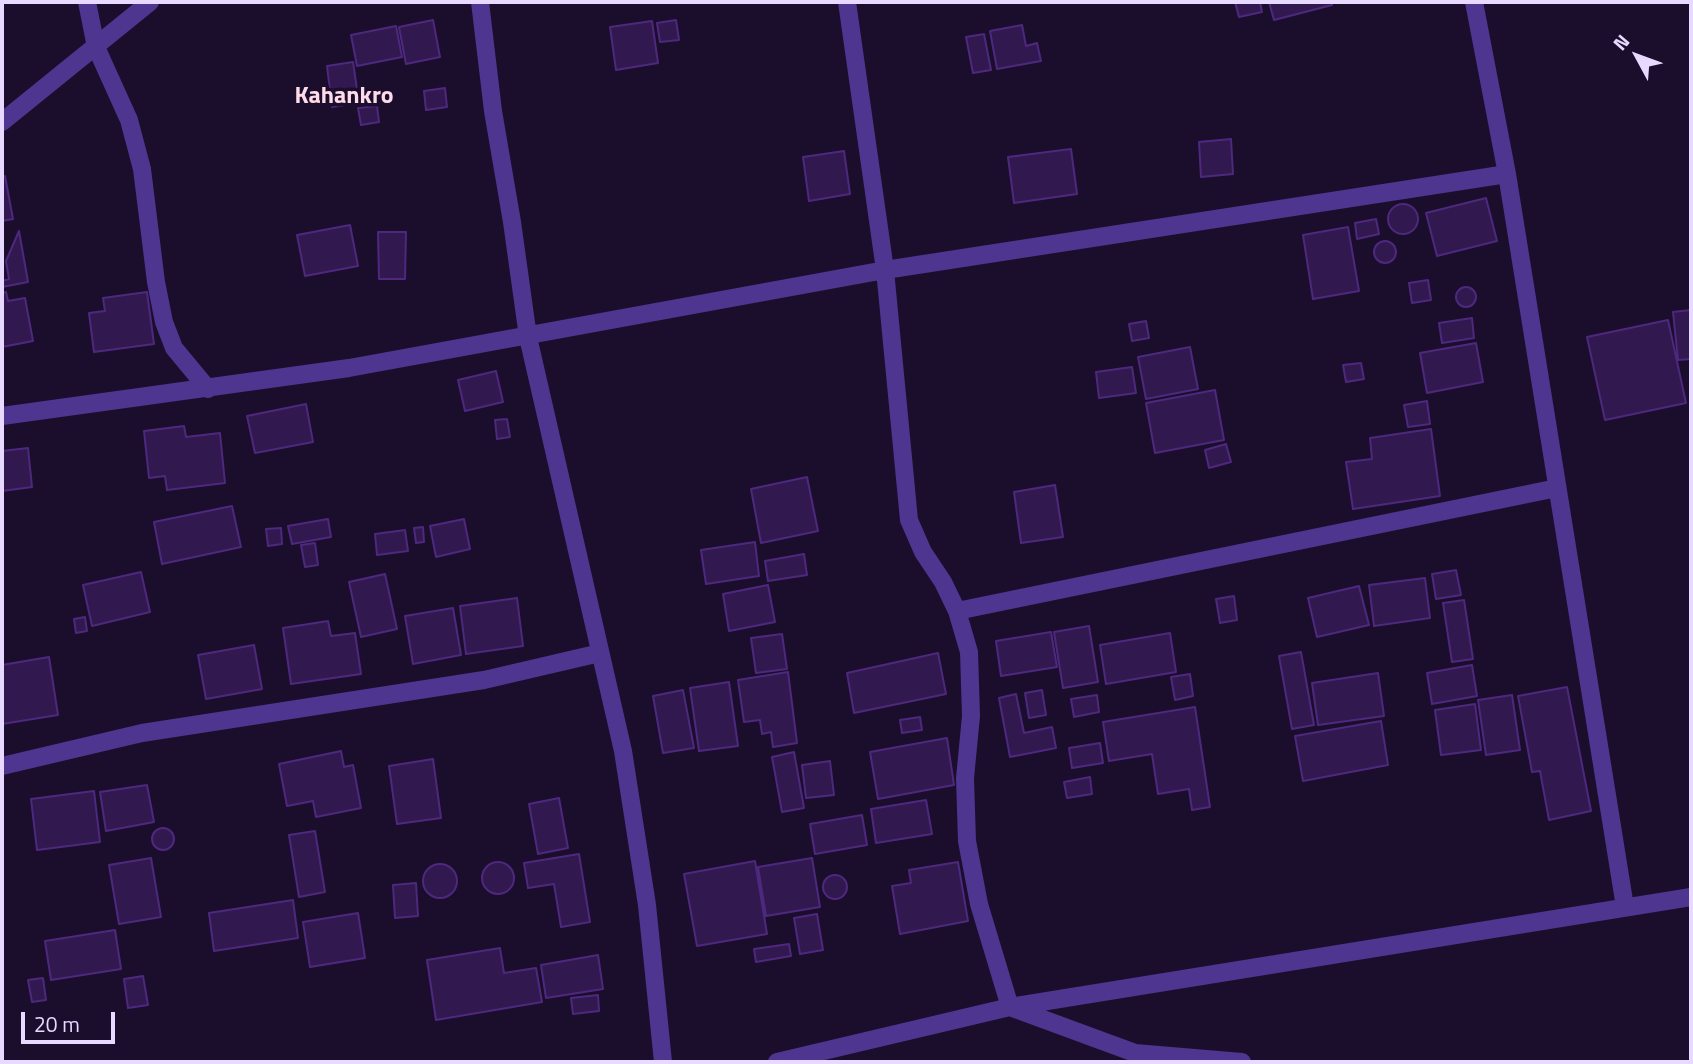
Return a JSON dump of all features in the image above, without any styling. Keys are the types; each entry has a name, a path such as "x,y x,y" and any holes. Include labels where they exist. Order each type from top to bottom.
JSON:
{"street":[{"path":"87,2 96,47 125,109 142,169 156,282 164,322 174,348 208,389"},
{"path":"2,122 150,2"},
{"path":"480,2 493,111 528,337 623,751 645,892 663,1062"},
{"path":"847,2 885,270 909,520 923,552 943,582 957,611 968,652 971,716 965,778 967,841 979,904 1010,1007"},
{"path":"1474,2 1507,174 1625,907"},
{"path":"2,416 349,368 885,270 1507,174"},
{"path":"957,611 1557,488"},
{"path":"2,766 142,733 485,680 600,653"},
{"path":"777,1062 1010,1007 1691,897"},
{"path":"1010,1007 1135,1053 1242,1062"}],"building":[{"path":"1235,2 1260,2 1262,12 1239,17"},
{"path":"1269,2 1331,2 1332,5 1274,20"},
{"path":"433,20 440,57 406,64 399,27"},
{"path":"676,20 679,40 660,42 657,23"},
{"path":"652,21 658,63 616,70 610,27"},
{"path":"1022,25 1026,46 1037,43 1041,61 997,69 990,31"},
{"path":"396,26 402,57 357,66 351,35"},
{"path":"984,34 991,70 973,73 966,37"},
{"path":"353,62 359,103 332,107 327,66"},
{"path":"445,88 447,107 426,110 424,91"},
{"path":"377,106 379,122 361,125 358,108"},
{"path":"1231,139 1233,174 1201,177 1199,142"},
{"path":"1071,149 1077,194 1014,203 1008,157"},
{"path":"844,151 850,194 809,201 803,157"},
{"path":"2,176 5,176 13,219 2,221"},
{"path":"1486,198 1497,241 1437,256 1426,213"},
{"path":"1403,204 1414,208 1418,219 1414,230 1403,234 1392,230 1388,219 1392,208"},
{"path":"1376,219 1379,234 1357,239 1355,223"},
{"path":"350,225 358,266 305,276 297,235"},
{"path":"1348,227 1359,291 1313,299 1303,235"},
{"path":"19,231 28,282 2,287 2,281 9,279 6,261"},
{"path":"378,232 406,232 405,279 379,279"},
{"path":"1385,241 1393,244 1396,252 1393,260 1385,263 1377,260 1374,252 1377,244"},
{"path":"1428,280 1431,300 1412,303 1409,283"},
{"path":"1462,287 1470,287 1476,297 1470,307 1462,307 1456,301 1456,293"},
{"path":"6,292 8,301 25,298 33,341 2,347 2,293"},
{"path":"147,292 154,344 94,352 89,313 105,311 103,298"},
{"path":"1691,310 1691,359 1678,360 1673,312"},
{"path":"1472,318 1474,338 1442,343 1439,323"},
{"path":"1668,320 1686,403 1605,420 1587,337"},
{"path":"1146,321 1149,338 1132,341 1129,324"},
{"path":"1476,343 1483,382 1427,393 1420,353"},
{"path":"1190,347 1198,389 1146,399 1138,357"},
{"path":"1361,363 1364,379 1346,382 1343,365"},
{"path":"1132,367 1136,393 1099,398 1096,372"},
{"path":"496,371 503,402 465,411 458,380"},
{"path":"1215,390 1224,440 1155,453 1146,403"},
{"path":"1427,401 1430,424 1408,427 1404,405"},
{"path":"306,404 313,442 255,453 247,416"},
{"path":"507,419 510,437 497,439 495,420"},
{"path":"184,426 186,437 220,433 225,483 167,490 165,476 149,478 144,431"},
{"path":"1431,429 1440,496 1353,509 1346,462 1372,459 1370,438"},
{"path":"1226,444 1231,462 1209,468 1205,450"},
{"path":"28,448 32,487 2,491 2,451"},
{"path":"807,477 818,531 761,543 751,489"},
{"path":"1055,485 1063,537 1021,543 1014,492"},
{"path":"232,506 241,547 162,564 154,522"},
{"path":"328,519 331,537 292,544 288,526"},
{"path":"464,519 470,549 436,557 430,526"},
{"path":"423,527 424,542 416,543 414,528"},
{"path":"281,528 282,544 268,546 266,529"},
{"path":"405,530 408,551 377,555 375,534"},
{"path":"755,542 759,576 706,584 701,550"},
{"path":"315,543 318,565 305,567 301,545"},
{"path":"804,554 807,575 768,581 765,561"},
{"path":"1456,570 1461,595 1436,599 1432,574"},
{"path":"141,572 150,612 92,626 83,585"},
{"path":"385,574 397,629 361,637 349,582"},
{"path":"1425,578 1430,618 1374,626 1369,585"},
{"path":"768,585 775,622 729,631 723,594"},
{"path":"1359,586 1369,625 1317,637 1308,598"},
{"path":"1234,596 1237,620 1220,623 1216,599"},
{"path":"517,598 523,646 466,654 460,606"},
{"path":"1464,600 1473,659 1452,662 1443,603"},
{"path":"453,608 461,655 413,664 405,616"},
{"path":"85,617 87,631 76,633 74,619"},
{"path":"328,621 331,636 355,633 361,674 291,684 283,628"},
{"path":"1089,626 1098,682 1063,688 1054,632"},
{"path":"1051,632 1057,667 1001,676 996,641"},
{"path":"1170,633 1176,672 1106,684 1100,645"},
{"path":"782,634 787,669 756,673 751,638"},
{"path":"254,645 262,689 206,699 198,655"},
{"path":"1301,652 1314,725 1292,729 1279,656"},
{"path":"938,653 946,694 854,713 847,673"},
{"path":"49,657 58,715 2,724 2,665"},
{"path":"1472,665 1477,696 1432,704 1427,673"},
{"path":"788,672 797,743 773,747 771,732 762,734 760,720 744,722 738,680"},
{"path":"1378,673 1384,716 1318,725 1312,683"},
{"path":"1190,674 1193,696 1175,700 1171,677"},
{"path":"729,682 738,746 699,751 690,688"},
{"path":"1567,687 1591,811 1549,820 1540,771 1532,772 1518,696"},
{"path":"683,690 694,748 663,753 653,696"},
{"path":"1042,690 1046,715 1029,718 1025,693"},
{"path":"1016,694 1024,733 1052,727 1056,748 1010,757 999,698"},
{"path":"1097,695 1099,712 1074,717 1071,699"},
{"path":"1512,695 1520,750 1486,755 1478,700"},
{"path":"1475,704 1481,750 1441,755 1435,710"},
{"path":"1195,707 1210,807 1192,810 1189,789 1158,794 1152,754 1109,761 1103,722"},
{"path":"920,717 922,730 902,733 900,720"},
{"path":"1381,721 1388,765 1303,781 1295,736"},
{"path":"947,738 954,785 878,799 870,752"},
{"path":"1100,743 1103,763 1072,768 1069,748"},
{"path":"341,751 344,767 353,765 361,808 316,817 313,801 287,806 279,764"},
{"path":"794,752 804,808 782,812 772,757"},
{"path":"433,759 441,818 397,824 389,766"},
{"path":"830,761 834,795 806,798 802,765"},
{"path":"1090,777 1092,794 1067,798 1064,782"},
{"path":"147,785 154,822 106,831 100,792"},
{"path":"94,791 100,842 37,850 31,799"},
{"path":"559,798 568,848 538,854 529,804"},
{"path":"926,800 932,834 876,843 871,809"},
{"path":"862,815 867,845 815,854 810,824"},
{"path":"163,828 171,831 174,839 171,847 163,850 155,847 152,839 155,831"},
{"path":"315,831 325,892 299,897 289,835"},
{"path":"579,854 590,922 561,927 554,884 528,888 524,863"},
{"path":"151,858 161,917 119,924 109,865"},
{"path":"812,858 820,907 766,916 758,867"},
{"path":"755,861 767,934 697,946 684,874"},
{"path":"498,862 509,867 514,878 509,889 498,894 487,889 482,878 487,867"},
{"path":"958,862 968,921 900,934 892,886 911,883 909,870"},
{"path":"440,864 452,869 457,881 452,893 440,898 428,893 423,881 428,869"},
{"path":"835,875 844,878 847,887 844,896 835,899 826,896 823,887 826,878"},
{"path":"416,883 418,916 395,918 393,885"},
{"path":"293,900 298,938 214,951 209,913"},
{"path":"358,913 365,958 310,967 303,922"},
{"path":"817,914 823,950 800,954 794,918"},
{"path":"115,930 121,969 51,980 45,941"},
{"path":"789,944 791,956 756,962 754,949"},
{"path":"500,948 504,973 536,968 542,1002 436,1020 427,960"},
{"path":"598,955 603,989 546,998 541,965"},
{"path":"143,976 148,1005 128,1008 124,979"},
{"path":"43,978 46,1000 32,1002 28,980"},
{"path":"598,995 599,1011 573,1014 571,998"}],"district":[{"name":"Kahankro","path":"344,97"}]}
